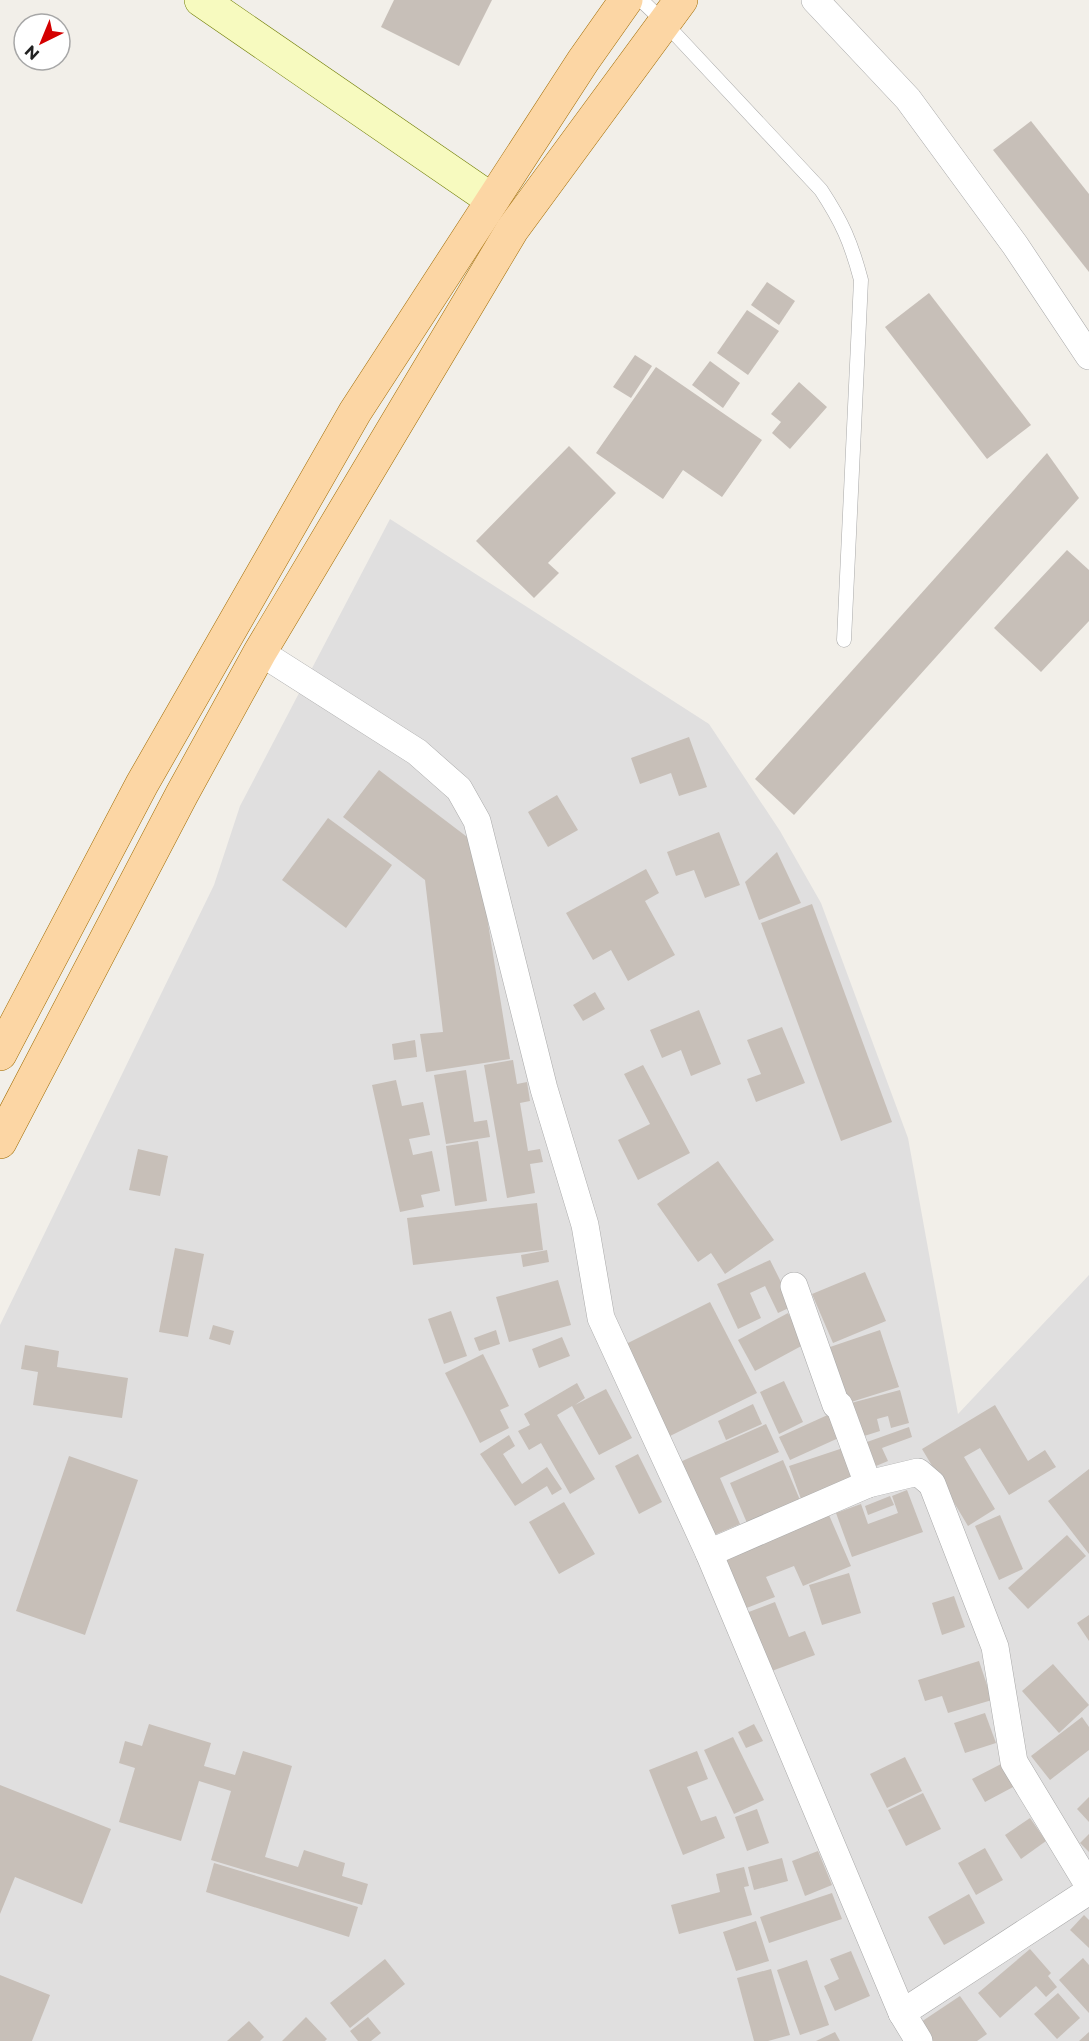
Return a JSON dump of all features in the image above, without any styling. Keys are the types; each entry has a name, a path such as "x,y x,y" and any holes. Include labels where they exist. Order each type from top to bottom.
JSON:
{"main road":[{"path":"0,1054 142,784 355,412 583,60 626,0"},
{"path":"0,1142 182,794 260,652 512,230 662,7"}],"street":[{"path":"201,0 492,200"},
{"path":"815,0 908,99 1015,245 1089,356"},
{"path":"260,652 417,752 459,789 477,821 544,1089 585,1225 601,1318 709,1553 902,2013 919,2041"},
{"path":"794,1286 836,1406 838,1405 868,1484"},
{"path":"709,1553 868,1484 918,1472 932,1484 995,1647 1014,1762 1089,1886"},
{"path":"902,2013 1089,1891"}],"lane":[{"path":"662,7 821,190 840,220 853,248 861,280 844,640"}],"shaded area":[{"path":"390,519 709,724 780,831 821,903 908,1138 958,1414 1089,1275 1089,2041 0,2041 0,1325 214,885 240,806"}],"building":[{"path":"394,0 492,0 459,66 381,27"},
{"path":"1031,121 1089,194 1089,272 993,150"},
{"path":"767,282 795,301 779,325 751,305"},
{"path":"929,293 1031,425 987,459 885,327"},
{"path":"747,310 779,331 748,375 717,353"},
{"path":"635,355 652,366 631,398 613,387"},
{"path":"710,361 740,383 723,408 692,385"},
{"path":"656,367 762,440 722,497 683,470 663,499 596,453"},
{"path":"799,382 827,407 790,449 772,433 781,422 771,414"},
{"path":"569,446 616,493 548,563 559,573 534,598 476,541"},
{"path":"1047,453 1079,498 794,815 755,779"},
{"path":"1067,550 1089,570 1089,621 1041,672 994,628"},
{"path":"689,737 707,787 679,796 671,773 640,784 631,758"},
{"path":"379,770 475,843 510,1059 426,1072 420,1034 443,1032 425,880 343,817"},
{"path":"557,795 578,830 548,847 528,812"},
{"path":"328,818 392,865 346,928 282,880"},
{"path":"719,832 740,885 705,898 694,870 676,876 667,852"},
{"path":"777,852 801,903 759,920 745,882"},
{"path":"646,869 659,893 645,901 675,955 628,981 611,950 593,960 566,913"},
{"path":"812,904 892,1122 841,1141 761,923"},
{"path":"595,992 605,1009 583,1021 573,1005"},
{"path":"699,1010 721,1064 691,1076 681,1050 662,1058 650,1030"},
{"path":"782,1027 805,1083 756,1102 747,1079 761,1074 747,1040"},
{"path":"415,1040 417,1057 394,1060 392,1044"},
{"path":"513,1060 517,1084 527,1082 530,1101 520,1103 528,1151 540,1149 543,1162 530,1164 535,1193 507,1198 484,1065"},
{"path":"643,1065 690,1153 638,1180 618,1140 650,1124 624,1074"},
{"path":"466,1070 474,1122 487,1120 490,1137 446,1144 434,1075"},
{"path":"396,1080 402,1106 423,1102 430,1135 409,1139 413,1155 432,1151 440,1191 421,1195 424,1207 400,1212 372,1085"},
{"path":"478,1141 487,1201 455,1206 446,1146"},
{"path":"138,1149 168,1156 160,1196 129,1190"},
{"path":"718,1161 774,1240 725,1274 711,1253 698,1262 657,1204"},
{"path":"537,1203 543,1250 413,1265 407,1218"},
{"path":"175,1248 204,1254 188,1337 159,1332"},
{"path":"547,1250 549,1262 523,1267 521,1255"},
{"path":"770,1260 793,1306 778,1313 765,1286 750,1293 761,1318 738,1329 717,1284"},
{"path":"865,1272 886,1321 833,1343 812,1294"},
{"path":"558,1280 571,1325 509,1342 496,1297"},
{"path":"710,1302 757,1393 670,1436 624,1345"},
{"path":"451,1311 467,1356 444,1364 428,1319"},
{"path":"788,1313 805,1344 755,1371 738,1340"},
{"path":"213,1325 234,1331 230,1345 209,1339"},
{"path":"496,1330 500,1344 479,1351 474,1338"},
{"path":"880,1330 899,1387 848,1403 830,1347"},
{"path":"562,1337 570,1356 539,1368 532,1349"},
{"path":"25,1345 59,1351 57,1367 128,1378 122,1418 33,1405 38,1372 21,1369"},
{"path":"483,1354 509,1406 500,1410 509,1428 480,1443 445,1373"},
{"path":"784,1381 803,1422 779,1434 760,1392"},
{"path":"577,1383 585,1398 575,1405 606,1389 632,1438 599,1455 572,1406 557,1415 595,1479 570,1494 541,1443 529,1450 518,1431 530,1425 524,1414"},
{"path":"900,1390 909,1423 891,1428 888,1416 877,1419 880,1431 861,1437 851,1403"},
{"path":"753,1404 762,1424 726,1440 718,1421"},
{"path":"995,1405 1028,1461 1045,1450 1056,1467 1009,1495 980,1448 964,1457 995,1509 968,1526 922,1449"},
{"path":"832,1413 843,1436 790,1460 779,1437"},
{"path":"766,1424 779,1452 720,1478 740,1524 712,1536 680,1462"},
{"path":"909,1427 912,1437 882,1448 888,1461 876,1466 867,1442"},
{"path":"509,1435 515,1446 503,1454 522,1484 547,1467 562,1489 552,1495 547,1486 515,1506 480,1454"},
{"path":"843,1448 854,1480 801,1499 789,1466"},
{"path":"638,1454 662,1502 639,1514 615,1466"},
{"path":"69,1456 138,1480 85,1635 16,1611"},
{"path":"783,1460 800,1500 747,1523 730,1483"},
{"path":"1089,1469 1089,1554 1048,1501"},
{"path":"907,1490 923,1532 852,1557 836,1513 861,1504 868,1524 898,1513 892,1496"},
{"path":"890,1496 894,1505 868,1515 865,1506"},
{"path":"564,1502 595,1554 559,1574 529,1522"},
{"path":"829,1515 851,1566 803,1586 794,1566 766,1577 775,1597 744,1609 722,1559"},
{"path":"1000,1515 1023,1569 999,1580 975,1526"},
{"path":"1067,1535 1086,1556 1028,1609 1008,1588"},
{"path":"849,1573 861,1613 822,1625 809,1585"},
{"path":"954,1596 965,1627 942,1635 932,1603"},
{"path":"775,1602 789,1637 805,1631 815,1655 769,1672 746,1613"},
{"path":"1089,1615 1089,1641 1077,1623"},
{"path":"979,1661 992,1700 948,1713 942,1696 925,1701 918,1680"},
{"path":"1053,1664 1089,1705 1059,1733 1022,1691"},
{"path":"985,1713 996,1743 965,1753 954,1723"},
{"path":"1082,1717 1089,1727 1089,1750 1050,1780 1031,1756"},
{"path":"149,1724 211,1743 204,1766 235,1775 243,1751 292,1766 265,1857 298,1867 304,1850 345,1863 342,1876 368,1884 362,1905 211,1860 231,1791 199,1781 181,1841 119,1822 135,1768 119,1763 125,1741 142,1746"},
{"path":"754,1724 763,1741 746,1748 738,1732"},
{"path":"733,1737 764,1800 734,1814 704,1750"},
{"path":"697,1751 708,1779 687,1787 701,1821 716,1816 725,1838 683,1855 649,1770"},
{"path":"905,1757 922,1791 887,1808 870,1774"},
{"path":"1003,1763 1015,1786 985,1802 972,1779"},
{"path":"0,1785 111,1829 82,1904 15,1877 0,1914"},
{"path":"923,1793 941,1829 906,1846 888,1810"},
{"path":"1089,1797 1089,1822 1077,1809"},
{"path":"757,1809 769,1843 747,1851 735,1817"},
{"path":"1030,1818 1046,1841 1021,1859 1005,1835"},
{"path":"1089,1834 1089,1852 1080,1843"},
{"path":"985,1848 1003,1880 976,1895 958,1863"},
{"path":"818,1851 832,1885 805,1896 792,1861"},
{"path":"782,1858 788,1881 754,1890 748,1867"},
{"path":"214,1863 358,1907 349,1937 206,1892"},
{"path":"744,1867 749,1886 744,1887 752,1915 679,1934 671,1905 720,1892 716,1874"},
{"path":"832,1893 842,1919 769,1943 760,1917"},
{"path":"969,1894 985,1923 944,1945 928,1917"},
{"path":"1084,1915 1089,1920 1089,1948 1070,1930"},
{"path":"756,1921 769,1961 736,1971 723,1932"},
{"path":"1030,1949 1051,1973 1048,1976 1057,1987 1046,1997 1036,1986 1000,2018 978,1993"},
{"path":"851,1951 870,1996 835,2011 824,1986 839,1979 830,1959"},
{"path":"1083,1958 1089,1965 1089,2013 1059,1980"},
{"path":"385,1959 405,1984 350,2028 330,2003"},
{"path":"807,1960 829,2025 800,2035 777,1970"},
{"path":"771,1969 790,2035 768,2041 754,2041 737,1978"},
{"path":"0,1975 50,1995 32,2041 0,2041"},
{"path":"1058,1993 1080,2018 1057,2039 1034,2014"},
{"path":"960,1996 987,2034 977,2041 930,2041 918,2024"},
{"path":"306,2017 327,2039 325,2041 282,2041"},
{"path":"368,2017 381,2033 371,2041 358,2041 350,2031"},
{"path":"249,2021 264,2037 260,2041 227,2041"},
{"path":"835,2032 840,2041 816,2041"},
{"path":"1089,2032 1089,2041 1079,2041"}]}
